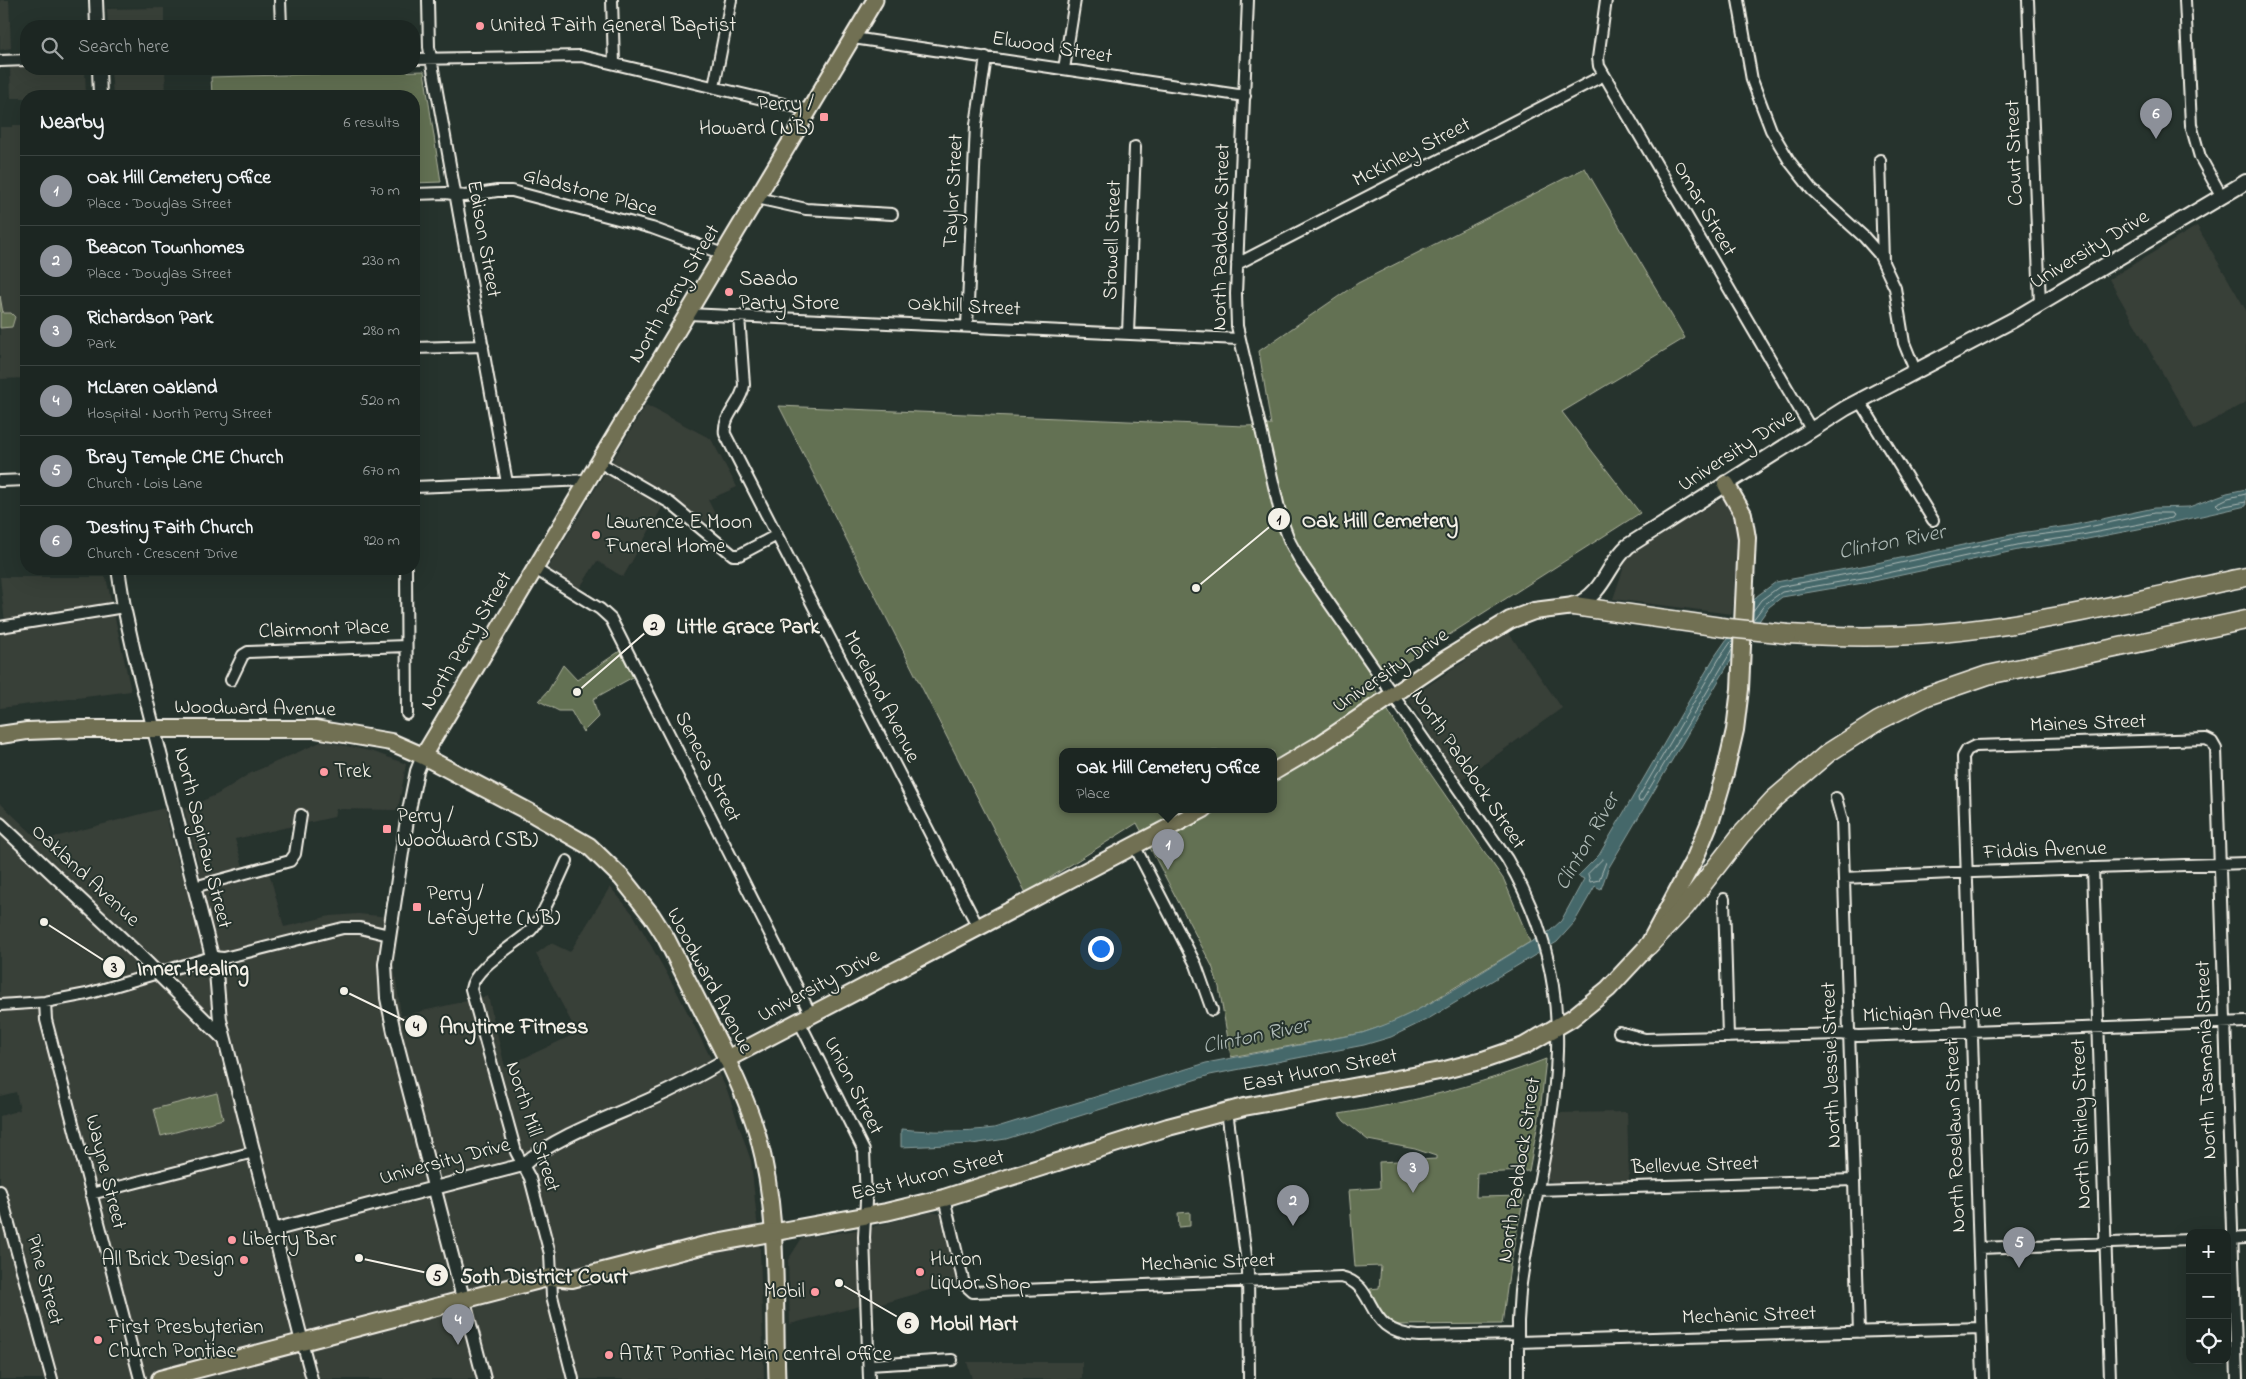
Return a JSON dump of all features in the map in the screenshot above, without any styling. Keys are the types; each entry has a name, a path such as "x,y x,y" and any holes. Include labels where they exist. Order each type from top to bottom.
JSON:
{"highway":[{"name":"East Huron Street","path":"160,1379 551,1278 572,1279 705,1245 865,1216 944,1198 1168,1127 1228,1111 1484,1060 1517,1049 1557,1028 1608,989 1648,946 1694,858 1712,817 1735,730 1744,610 1747,529 1743,514 1726,484"},
{"path":"1574,606 1728,628 1788,634 1880,636 1973,630 2027,622 2246,577"},
{"name":"University Drive","path":"1277,769 1394,695 1446,659 1510,620 1534,611 1574,606"},
{"path":"1648,946 1685,907 1740,836 1773,800 1828,753 1878,721 1928,696 1988,675 2246,620"},
{"name":"Woodward Avenue","path":"0,735 27,731 154,728 316,729 391,742 423,756 536,815 589,846 622,878 652,916 666,938 727,1058"},
{"name":"University Drive","path":"727,1058 1196,813"}],"main road":[{"name":"North Perry Street","path":"423,756 875,0"},
{"name":"University Drive","path":"1574,606 1587,600 1597,591 1620,554 1633,542 1811,429 1860,400 2040,304 2246,182"},
{"path":"0,728 27,731"},
{"name":"Woodward Avenue","path":"727,1058 747,1102 758,1138 768,1188 773,1232 777,1319 777,1379"}],"street":[{"path":"96,0 97,20"},
{"path":"280,0 280,20"},
{"name":"Edison Street","path":"428,0 431,58 507,483"},
{"path":"612,0 614,63"},
{"path":"714,87 731,0"},
{"path":"1064,69 1075,0"},
{"name":"North Paddock Street","path":"1248,0 1236,308 1238,339 1280,512 1289,539 1308,572 1500,848 1521,886 1539,928 1547,956 1557,1028 1553,1096 1522,1274 1518,1338 1518,1379"},
{"name":"Omar Street","path":"1606,0 1598,61 1604,75 1811,429"},
{"path":"1738,0 1752,80 1771,130 1790,162 1812,190 1869,241 1884,262 1895,288 1904,343 1915,370"},
{"name":"Court Street","path":"2028,0 2040,304"},
{"path":"2185,0 2191,125 2200,157 2222,196"},
{"name":"Elwood Street","path":"853,38 1245,96"},
{"path":"420,59 566,55 586,57 809,110"},
{"name":"Taylor Street","path":"967,326 976,125 986,57"},
{"path":"0,61 20,60"},
{"path":"99,75 100,90"},
{"name":"McKinley Street","path":"1237,264 1604,75"},
{"name":"Stowell Street","path":"1128,334 1135,147"},
{"path":"1880,160 1884,262"},
{"name":"Gladstone Place","path":"420,194 446,192 465,196 497,191 516,192 652,228 723,254"},
{"path":"757,198 806,209 892,214"},
{"name":"Oakhill Street","path":"688,314 1238,339"},
{"name":"Moreland Avenue","path":"739,316 744,385 741,396 726,423 725,431 978,927"},
{"path":"420,348 483,346"},
{"path":"1860,400 1933,520"},
{"path":"599,462 668,502 733,555 739,555 777,535"},
{"path":"0,480 20,480"},
{"path":"420,487 588,480"},
{"name":"Seneca Street","path":"535,569 600,609 611,619 805,1018"},
{"name":"North Saginaw Street","path":"119,575 124,607 212,956 217,980 220,1020 312,1379"},
{"path":"406,575 407,714"},
{"path":"0,627 124,607"},
{"name":"Clairmont Place","path":"231,680 243,655 248,652 406,646"},
{"name":"Maines Street","path":"1966,752 1975,746 2206,739 2212,742"},
{"name":"North Tasmania Street","path":"2212,742 2216,748 2230,1229"},
{"name":"North Roselawn Street","path":"1966,752 1962,760 1983,1379"},
{"name":"North Perry Street","path":"423,756 414,785 388,935 385,973 389,1010 484,1379"},
{"name":"North Jessie Street","path":"1836,798 1842,820 1859,1332"},
{"path":"194,888 290,862 295,854 301,815"},
{"name":"Oakland Avenue","path":"0,824 210,1023 226,1044"},
{"path":"1134,845 1196,965 1212,1010"},
{"name":"North Mill Street","path":"568,861 532,929 483,969 472,984 472,995 516,1152 530,1178 550,1254 552,1298 573,1379"},
{"name":"Fiddis Avenue","path":"1844,878 2246,863"},
{"name":"North Shirley Street","path":"2093,868 2110,1379"},
{"path":"1724,899 1728,1037"},
{"path":"0,1005 45,1002 108,989 212,956 224,958 342,928 360,928 388,935"},
{"name":"Wayne Street","path":"45,1002 46,1020 140,1379"},
{"name":"Union Street","path":"805,1018 864,1147 870,1379"},
{"name":"Michigan Avenue","path":"1619,1032 1645,1039 1971,1032 2246,1022"},
{"name":"University Drive","path":"273,1230 523,1165 533,1156 593,1124 666,1093 727,1058"},
{"path":"1228,1111 1248,1280 1249,1379"},
{"path":"91,1194 254,1152"},
{"name":"Bellevue Street","path":"1537,1190 1854,1180"},
{"name":"Pine Street","path":"0,1191 52,1379"},
{"name":"Mechanic Street","path":"944,1198 964,1284 973,1292 1336,1277 1352,1280 1362,1288 1382,1323 1396,1332 1411,1336 1518,1338 1981,1328"},
{"path":"2231,1239 2246,1238"},
{"path":"1979,1248 2186,1240"},
{"name":"North Tasmania Street","path":"2231,1259 2237,1379"},
{"path":"869,1365 952,1360"}],"shaded area":[{"path":"0,0 9,0 11,48 0,50"},
{"path":"164,8 164,20 108,20 107,9"},
{"path":"20,66 20,75 85,75 86,90 20,90 20,98 11,98 10,67"},
{"path":"111,75 165,75 166,90 113,90"},
{"path":"12,125 20,125 20,378 0,379 0,127 12,127"},
{"path":"2197,226 2246,310 2246,402 2195,430 2109,279"},
{"path":"646,405 711,439 737,487 708,500 715,514 707,522 668,497 623,577 597,561 579,589 548,568"},
{"path":"1723,498 1738,526 1732,614 1613,599 1628,555"},
{"path":"0,577 106,577 131,691 0,708 0,624 5,623"},
{"path":"1508,632 1562,708 1460,781 1408,699"},
{"path":"323,741 374,752 406,764 398,810 336,809 334,817 235,839 244,870 267,865 284,927 330,916 358,914 401,918 394,966 401,1016 488,996 505,1067 577,1033 536,954 551,943 570,952 610,887 633,914 675,988 727,1090 751,1161 760,1250 764,1379 0,1379 0,1116 20,1110 16,1092 0,1096 0,803 40,841 164,808 181,873 199,866 184,809 218,794 249,774"},
{"path":"1627,1112 1629,1181 1553,1182 1546,1179 1556,1113"},
{"path":"931,1212 940,1214 957,1282 871,1307 870,1229 875,1226"},
{"path":"857,1230 860,1306 790,1324 788,1260 802,1238"},
{"path":"967,1362 1082,1362 1082,1379 972,1379"}],"green space":[{"path":"420,71 424,71 441,182 420,183 420,90 212,90 211,77 420,75"},
{"path":"1585,168 1685,338 1562,412 1640,513 1372,684 1396,724 1504,880 1530,942 1416,1011 1386,1025 1362,1033 1231,1057 1219,987 1212,966 1137,823 1026,893 779,406 1244,426 1271,425 1259,351 1358,283"},
{"path":"0,296 3,313 11,313 15,317 12,327 0,328"},
{"path":"620,651 633,677 593,699 598,717 583,732 571,711 559,711 539,701 548,691 563,665 577,680"},
{"path":"1546,1059 1540,1112 1529,1171 1477,1173 1476,1197 1524,1196 1511,1260 1502,1324 1395,1325 1382,1314 1370,1289 1379,1288 1381,1266 1355,1267 1349,1190 1380,1188 1379,1162 1436,1159 1436,1156 1415,1149 1368,1140 1344,1121 1339,1114 1444,1092 1496,1077"},
{"path":"217,1093 223,1119 161,1136 154,1109"},
{"path":"1190,1212 1190,1226 1179,1227 1178,1213"}],"water":[{"path":"2246,489 2246,506 2072,542 2023,549 1869,582 1782,597 1769,607 1728,665 1608,869 1601,889 1595,886 1574,923 1557,942 1428,1019 1391,1037 1364,1045 1210,1075 1006,1139 972,1144 901,1147 901,1129 948,1131 994,1128 1206,1063 1362,1033 1387,1024 1435,1000 1550,931 1561,921 1584,879 1578,876 1599,855 1715,656 1757,596 1776,582 2154,508 2189,507 2227,493"}],"place":[{"name":"United Faith General Baptist","path":"480,26"},
{"name":"Perry / Howard (NB)","path":"824,117"},
{"name":"Destiny Faith Church","path":"2156,139"},
{"name":"Saado Party Store","path":"729,292"},
{"name":"Lawrence E Moon Funeral Home","path":"596,535"},
{"name":"Oak Hill Cemetery","path":"1196,588"},
{"name":"Little Grace Park","path":"577,692"},
{"name":"Trek","path":"324,772"},
{"name":"Perry / Woodward (SB)","path":"387,829"},
{"name":"Oak Hill Cemetery Office","path":"1168,870"},
{"name":"Perry / Lafayette (NB)","path":"417,907"},
{"name":"Inner Healing","path":"44,922"},
{"name":"Anytime Fitness","path":"344,991"},
{"name":"Richardson Park","path":"1413,1193"},
{"name":"Beacon Townhomes","path":"1293,1226"},
{"name":"Liberty Bar","path":"232,1240"},
{"name":"50th District Court","path":"359,1258"},
{"name":"All Brick Design","path":"244,1260"},
{"name":"Bray Temple CME Church","path":"2019,1268"},
{"name":"Huron Liquor Shop","path":"920,1272"},
{"name":"Mobil Mart","path":"839,1283"},
{"name":"Mobil","path":"815,1292"},
{"name":"First Presbyterian Church Pontiac","path":"98,1340"},
{"name":"McLaren Oakland","path":"458,1345"},
{"name":"AT&T Pontiac Main central office","path":"609,1355"}],"water label":[{"name":"Clinton River","path":"1892,543"},
{"name":"Clinton River","path":"1588,842"},
{"name":"Clinton River","path":"1256,1037"}]}
